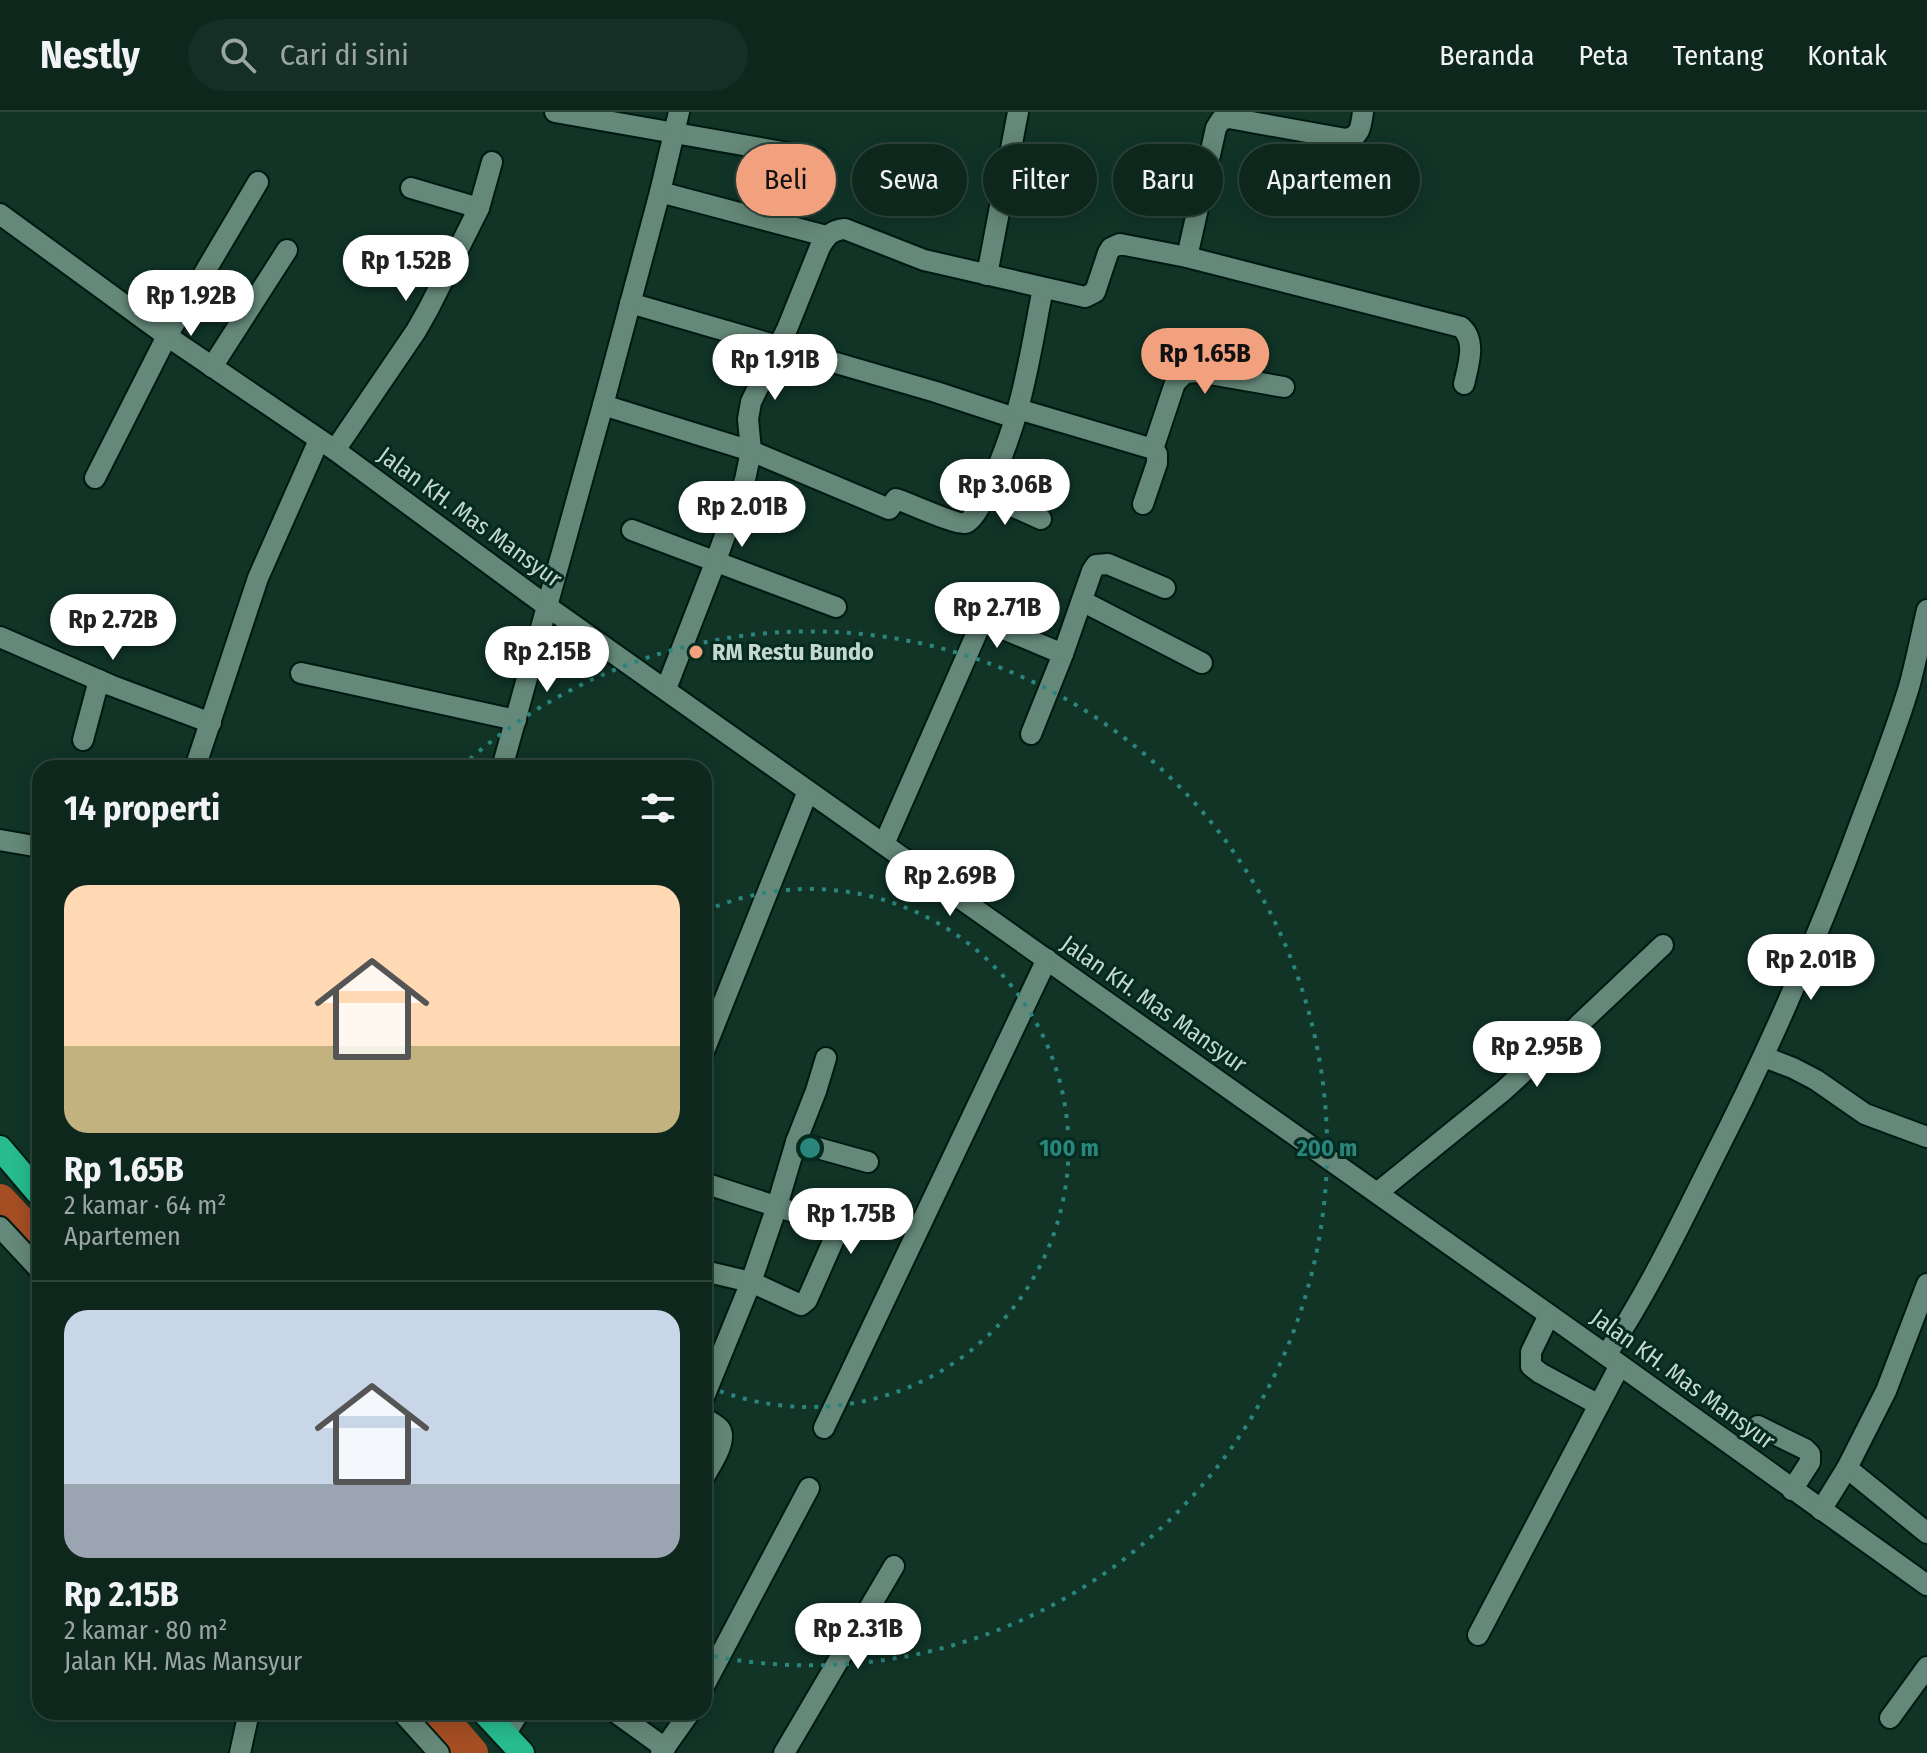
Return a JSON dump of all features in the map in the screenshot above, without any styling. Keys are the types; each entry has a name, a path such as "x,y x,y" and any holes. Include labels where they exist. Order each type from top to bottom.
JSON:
{"highway":[{"path":"0,1148 32,1186"},
{"path":"492,1720 514,1744"}],"street":[{"path":"555,112 736,144"},
{"path":"504,760 603,405 679,112"},
{"path":"987,275 1018,112"},
{"path":"1187,257 1214,134 1221,120 1229,118 1346,139 1353,138 1359,132 1363,112"},
{"path":"198,760 258,578 327,445 423,319 479,208 492,162"},
{"path":"95,478 167,336 258,182"},
{"path":"411,188 479,208"},
{"path":"660,192 826,236"},
{"name":"Jalan KH. Mas Mansyur","path":"0,214 167,336 327,445 548,607 1927,1585"},
{"path":"666,689 745,480 751,451 748,409 787,329 826,236 835,230 845,229 924,260 1085,297 1092,295 1099,285 1111,248 1120,244 1187,257 1461,327 1470,342 1464,384"},
{"path":"212,367 287,250"},
{"path":"603,405 751,451 889,509 896,499 960,523 968,523 987,495 1016,414 1043,288"},
{"path":"630,303 936,392 1153,449 1158,460 1143,504"},
{"path":"1153,449 1175,383 1185,373 1198,372 1284,387"},
{"path":"987,495 1041,519"},
{"path":"632,530 836,607"},
{"path":"1031,734 1093,568 1108,564 1165,588"},
{"path":"1082,601 1202,663"},
{"path":"1478,1635 1599,1405 1631,1317 1764,1057 1919,676 1927,610"},
{"path":"884,844 979,628 994,625 1063,654"},
{"path":"0,637 99,680 211,723"},
{"path":"301,673 516,720"},
{"path":"83,740 99,680"},
{"path":"712,1031 808,791"},
{"path":"0,840 32,846"},
{"path":"1377,1193 1553,1049 1663,945"},
{"path":"824,1428 1047,959"},
{"path":"1764,1057 1816,1080 1865,1114 1927,1137"},
{"path":"712,1377 751,1282 826,1058"},
{"path":"796,1142 868,1162"},
{"path":"712,1186 835,1226 838,1230 804,1303 797,1304 751,1282 712,1273"},
{"path":"0,1227 32,1261"},
{"path":"1821,1510 1847,1468 1886,1391 1927,1284"},
{"path":"1549,1315 1531,1352 1530,1364 1540,1373 1599,1405"},
{"path":"712,1423 722,1434 712,1462"},
{"path":"1758,1426 1810,1454 1810,1462 1792,1490"},
{"path":"1847,1468 1927,1533"},
{"path":"712,1671 809,1488"},
{"path":"784,1753 894,1566"},
{"path":"1890,1718 1927,1667"},
{"path":"240,1753 247,1720"},
{"path":"409,1720 439,1753"},
{"path":"514,1744 518,1720"},
{"path":"625,1720 663,1750 684,1720"}],"waterway":[{"path":"0,1200 32,1234"},
{"path":"444,1720 472,1753"}],"place":[{"name":"RM Restu Bundo","path":"696,652"}]}
